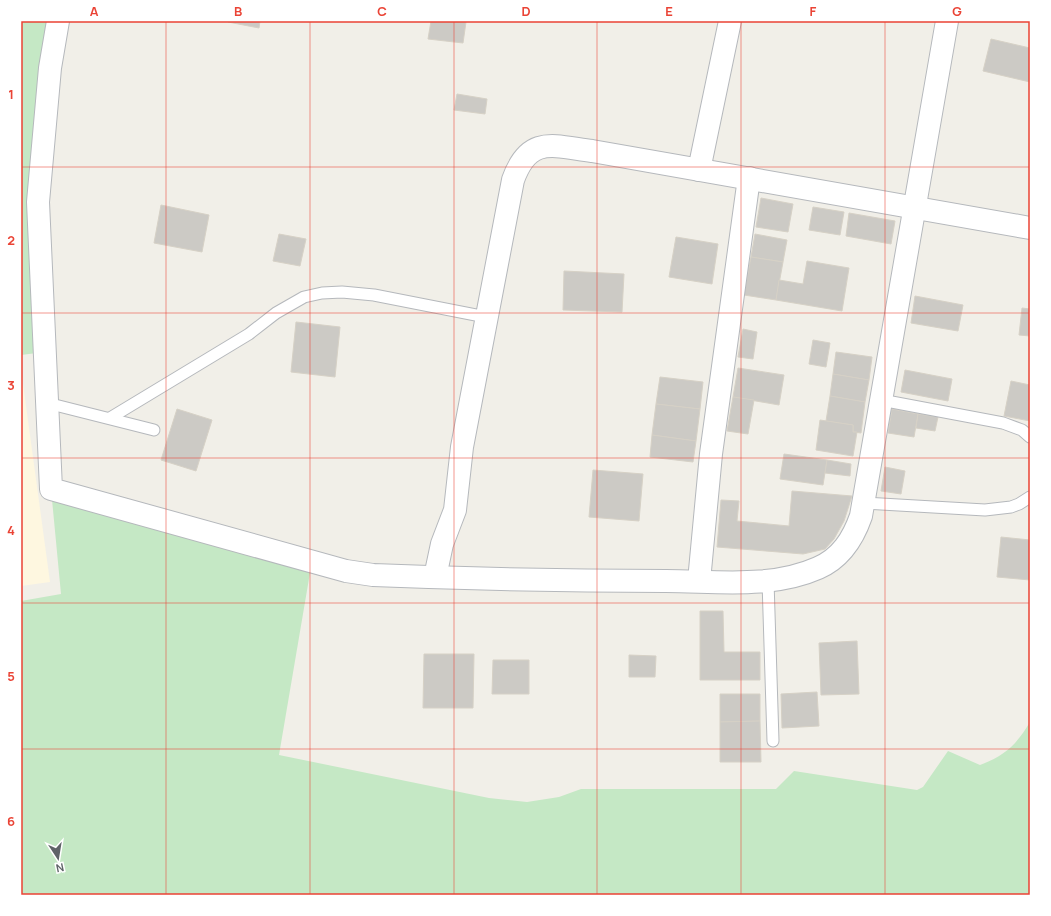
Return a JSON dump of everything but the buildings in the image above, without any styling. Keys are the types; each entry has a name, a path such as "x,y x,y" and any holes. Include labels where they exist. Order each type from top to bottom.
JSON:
{"street":[{"path":"58,21 51,63 38,202 51,489 346,571 373,575 699,581 768,581 799,575 819,568 833,559 847,547 856,532 864,503 947,21"},
{"path":"699,170 730,21"},
{"path":"435,577 442,544 455,510 462,447 513,180 520,162 533,149 557,146 749,178 1030,228"},
{"path":"699,581 711,454 749,178"}],"lane":[{"path":"110,418 203,363 249,334 281,310 304,297 322,293 342,292 374,295 486,317"},
{"path":"881,400 1003,423 1022,430 1030,437"},
{"path":"47,403 154,430"},
{"path":"864,503 985,510 1011,507 1025,501 1030,496"},
{"path":"768,581 773,741"}],"shaded area":[{"path":"21,369 50,582 21,586"}],"green space":[{"path":"21,21 58,21 52,51 45,352 21,355"},
{"path":"51,489 312,561 279,755 489,798 527,802 559,797 581,789 776,789 794,771 917,790 923,787 948,751 980,765 997,757 1010,748 1020,737 1030,722 1030,895 21,895 21,601 61,594"}]}
